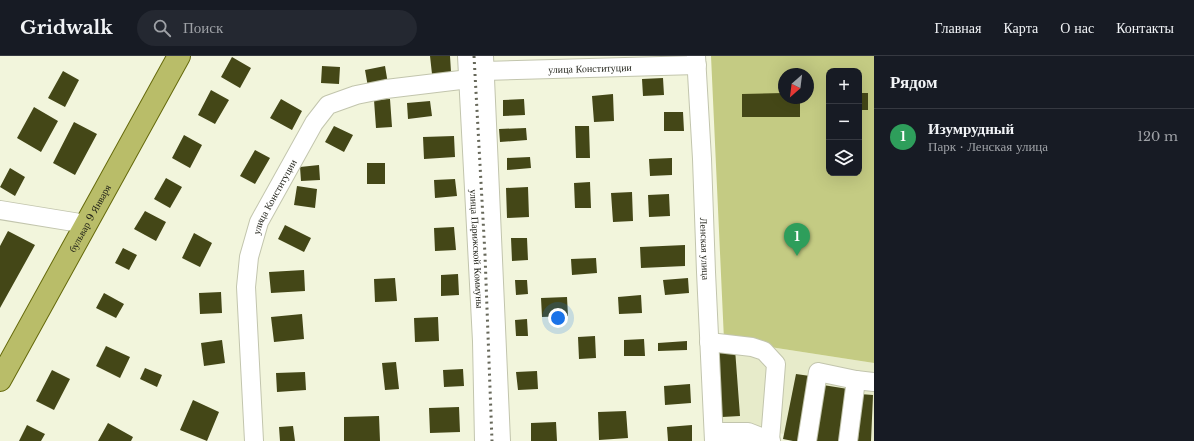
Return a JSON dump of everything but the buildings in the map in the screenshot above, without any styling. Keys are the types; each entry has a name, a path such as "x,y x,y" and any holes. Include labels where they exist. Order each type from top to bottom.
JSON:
{"main road":[{"name":"бульвар 9 Января","path":"0,380 179,56"}],"street":[{"name":"улица Парижской Коммуны","path":"467,56 479,68 501,441"},
{"name":"улица Конституции","path":"254,441 246,287 249,256 259,222 314,123 328,105 356,94 386,89 479,68 696,61"},
{"name":"Ленская улица","path":"696,61 702,159 714,436"},
{"name":"улица Парижской Коммуны","path":"479,68 484,441"},
{"path":"0,210 86,224"},
{"path":"709,342 752,347 764,351 776,364 771,441 748,432 714,436"},
{"path":"807,441 818,372 874,382"},
{"path":"848,441 856,380"}],"shaded area":[{"path":"724,340 874,363 874,441 800,441 761,425 755,436 722,428"}],"green space":[{"path":"711,56 874,56 874,363 724,340"}],"railway":[{"path":"474,56 485,255 492,441"}],"place":[{"name":"Изумрудный","path":"797,256"}]}
